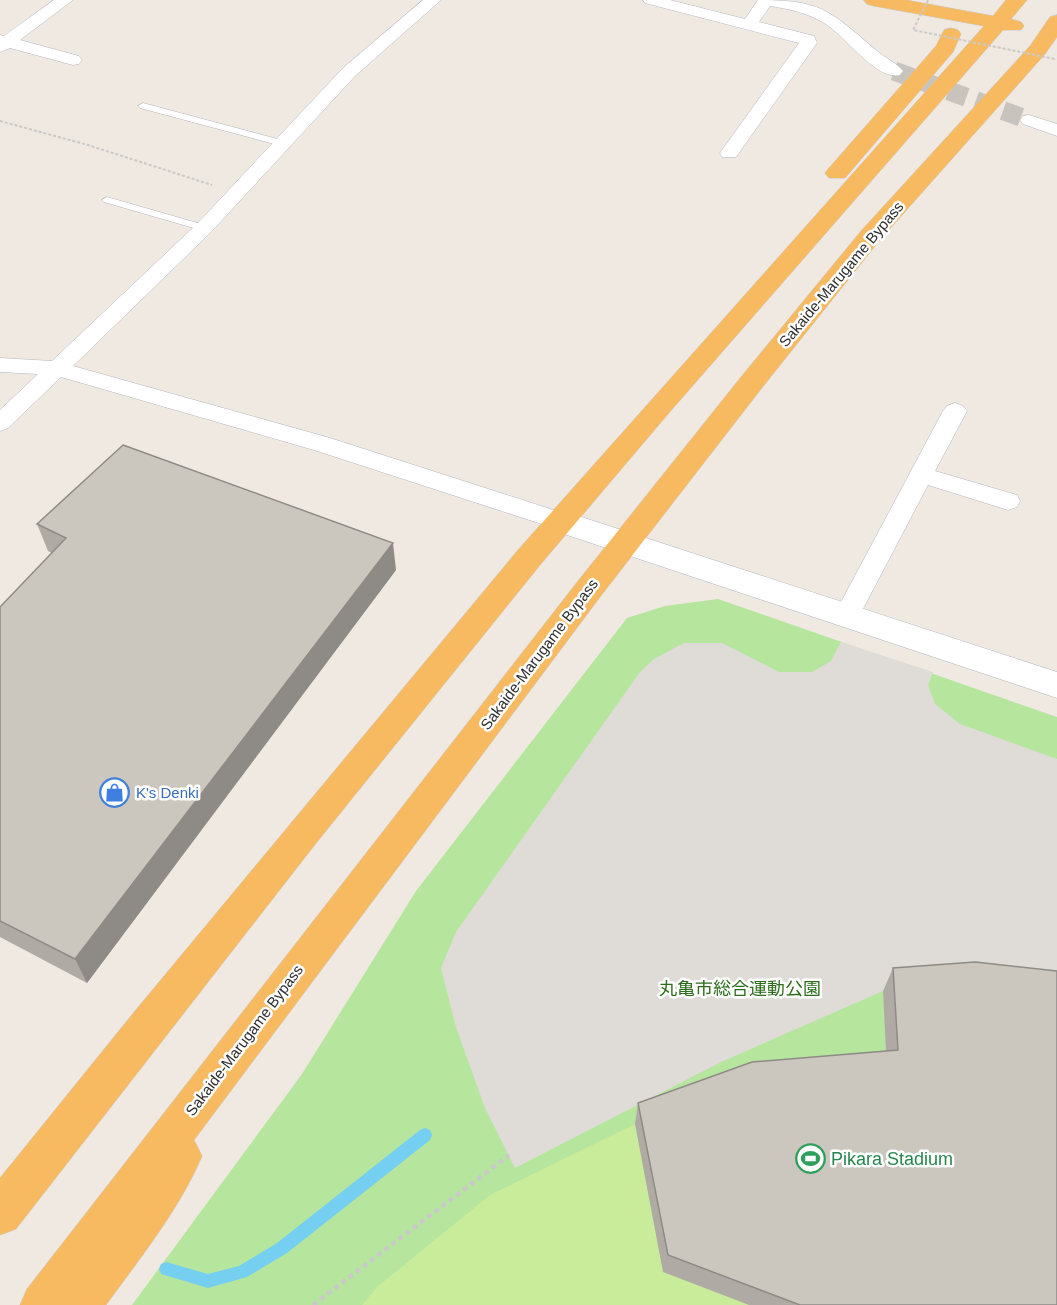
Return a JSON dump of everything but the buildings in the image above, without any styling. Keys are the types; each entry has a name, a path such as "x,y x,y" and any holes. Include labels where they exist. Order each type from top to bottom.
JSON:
{"highway":[{"path":"955,0 1007,12 1040,45"},
{"path":"879,1 1007,12"},
{"path":"879,1 940,26 951,34 956,42 957,51 938,95"},
{"path":"0,1213 191,970 560,521 707,350 938,95 1007,12"},
{"name":"Sakaide-Marugame Bypass","path":"43,1305 625,543 870,236 1040,45 1057,19"},
{"path":"707,350 784,234 946,48 951,34"},
{"path":"0,1188 191,970"},
{"path":"78,1305 132,1232 296,971"}],"street":[{"path":"3,43 65,0"},
{"path":"0,423 204,228 350,72 433,0"},
{"path":"651,0 808,40 808,44 729,153"},
{"path":"749,26 766,0 795,5 818,13 839,25 868,54 894,70"},
{"path":"3,43 73,60"},
{"path":"1029,120 1057,130"},
{"path":"0,365 55,368 322,444 1057,685"},
{"path":"846,617 954,411"},
{"path":"922,475 1008,501"}],"lane":[{"path":"143,106 282,143"},
{"path":"107,201 204,228"}],"path":[{"path":"928,0 913,30 1040,45"},
{"path":"0,121 88,145 237,193"},
{"path":"313,1305 336,1285 509,1155"}],"green space":[{"name":"丸亀市総合運動公園","path":"718,599 1057,717 1057,1305 132,1305 302,1074 416,891 627,618 665,606"},
{"name":"Pikara Stadium","path":"883,991 1057,1305 362,1305 377,1287 490,1195 635,1124 745,1083 888,1072"}],"shaded area":[{"path":"841,642 933,672 928,685 935,704 960,724 1057,759 1057,996 963,986 883,991 721,1062 515,1168 485,1108 456,1027 441,968 456,932 640,672 654,659 684,643 722,643 779,672 812,672 831,661"}],"waterway":[{"path":"166,1269 208,1281 242,1272 282,1248 425,1135"}],"tunnel":[{"path":"894,71 1029,120"}],"place":[{"name":"K's Denki","path":"115,792"},
{"name":"Pikara Stadium","path":"810,1159"}]}
